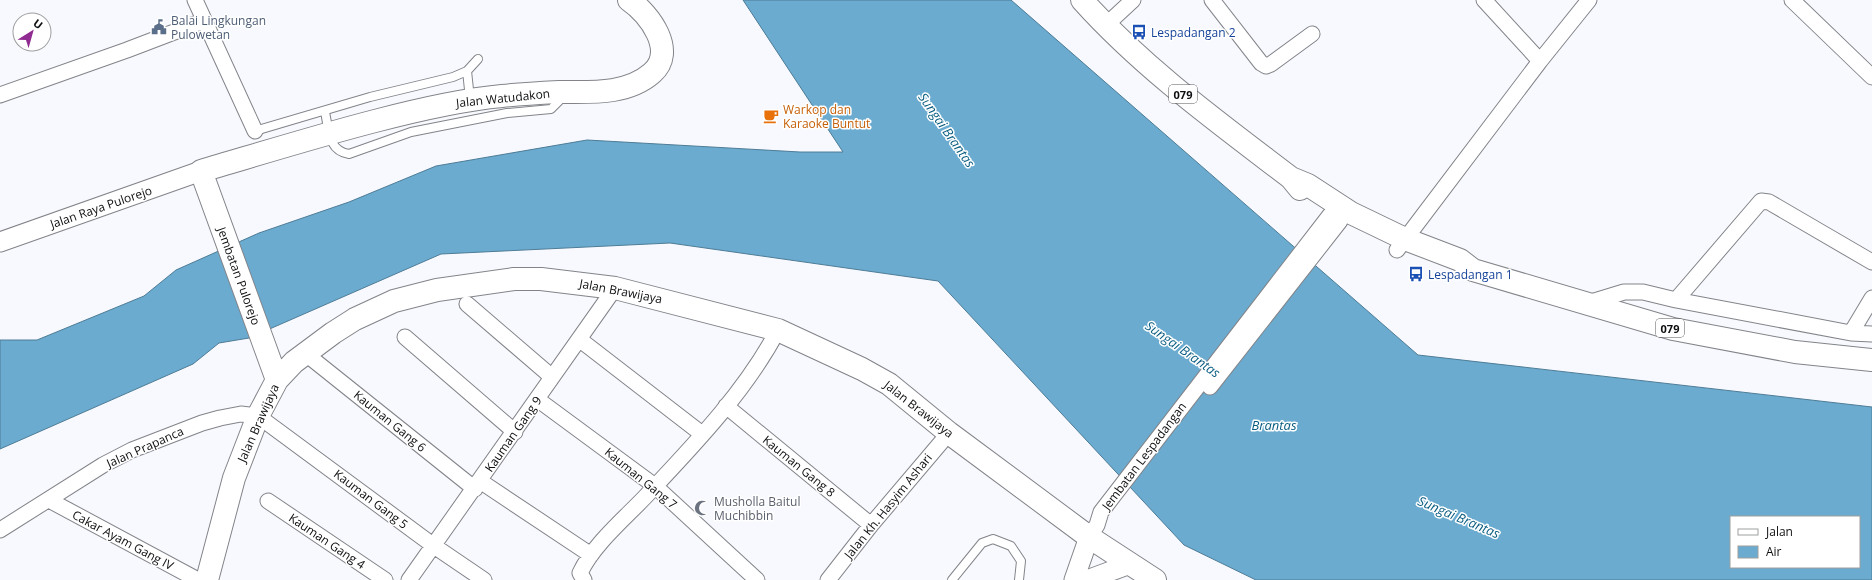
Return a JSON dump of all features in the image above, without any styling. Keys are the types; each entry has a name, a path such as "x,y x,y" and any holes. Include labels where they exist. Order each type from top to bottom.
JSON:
{"main road":[{"name":"Jalan Watudakon","path":"201,171 330,133 470,99 561,92 589,93 621,88 636,83 653,72 659,61 662,50 660,39 653,24 629,0"},
{"name":"079","path":"1082,0 1105,26 1201,110 1291,178 1332,222 1401,245 1460,260 1473,270 1673,329 1796,352 1872,360"},
{"name":"Jembatan Pulorejo","path":"201,171 277,380"},
{"name":"079","path":"1291,178 1308,185 1401,245"},
{"name":"Jalan Brawijaya","path":"207,580 234,478 258,416 277,380 306,354 333,333 375,309 394,301 437,290 521,279 566,281 615,288 778,330 862,369 889,384 949,433 1099,523 1130,564 1155,580"}],"street":[{"path":"195,0 203,21 255,131"},
{"path":"1105,26 1133,0"},
{"path":"1212,0 1261,63 1266,66 1312,34"},
{"path":"1484,0 1540,61"},
{"path":"1401,245 1540,61 1590,0"},
{"path":"1792,0 1872,77"},
{"path":"0,95 127,50 203,21"},
{"name":"Jalan Raya Pulorejo","path":"0,242 201,171"},
{"path":"1676,300 1757,204 1765,201 1872,262"},
{"name":"Jembatan Lespadangan","path":"1099,523 1332,222"},
{"name":"Kauman Gang 9","path":"409,580 478,485 615,288"},
{"path":"1588,303 1624,292 1634,291 1851,334 1872,334"},
{"path":"1851,334 1872,298"},
{"path":"467,304 552,378"},
{"path":"584,580 580,573 590,554 655,486 726,406 756,366 778,330"},
{"path":"405,337 515,432"},
{"path":"579,339 702,434"},
{"name":"Kauman Gang 6","path":"306,354 478,485 590,554"},
{"name":"Kauman Gang 7","path":"538,399 655,486 757,580"},
{"name":"Kauman Gang 8","path":"726,406 871,526"},
{"name":"Jalan Prapanca","path":"0,530 104,465 132,450 202,423 220,418 241,414 258,416"},
{"name":"Kauman Gang 5","path":"258,416 434,546 484,580"},
{"name":"Jalan Kh. Hasyim Ashari","path":"828,580 949,433"},
{"name":"Cakar Ayam Gang IV","path":"49,500 198,580"},
{"name":"Kauman Gang 4","path":"268,501 385,580"},
{"path":"1074,580 1099,523"},
{"path":"1087,580 1130,564"}],"lane":[{"path":"255,131 325,112 370,97 453,77 467,71 478,59"},
{"path":"467,71 470,99"},
{"path":"325,112 334,147 340,152 349,154 419,131 507,114 551,109 559,101 561,92"},
{"path":"952,580 982,543 988,539 993,539 1011,546 1021,561 1019,580"}],"water":[{"name":"Brantas","path":"743,0 1011,0 1418,355 1872,407 1872,580 1256,580 1184,545 938,281 670,243 441,254 249,338 219,343 193,364 0,449 0,340 37,340 144,296 176,270 259,233 349,202 436,166 587,140 800,152 843,152"}],"place":[{"name":"Balai Lingkungan Pulowetan","path":"159,27"},
{"name":"Lespadangan 2","path":"1139,32"},
{"name":"Warkop dan Karaoke Buntut","path":"771,116"},
{"name":"Lespadangan 1","path":"1416,274"},
{"name":"Musholla Baitul Muchibbin","path":"702,508"}],"water label":[{"name":"Sungai Brantas","path":"947,130"},
{"name":"Sungai Brantas","path":"1183,349"},
{"name":"Sungai Brantas","path":"1459,517"}]}
